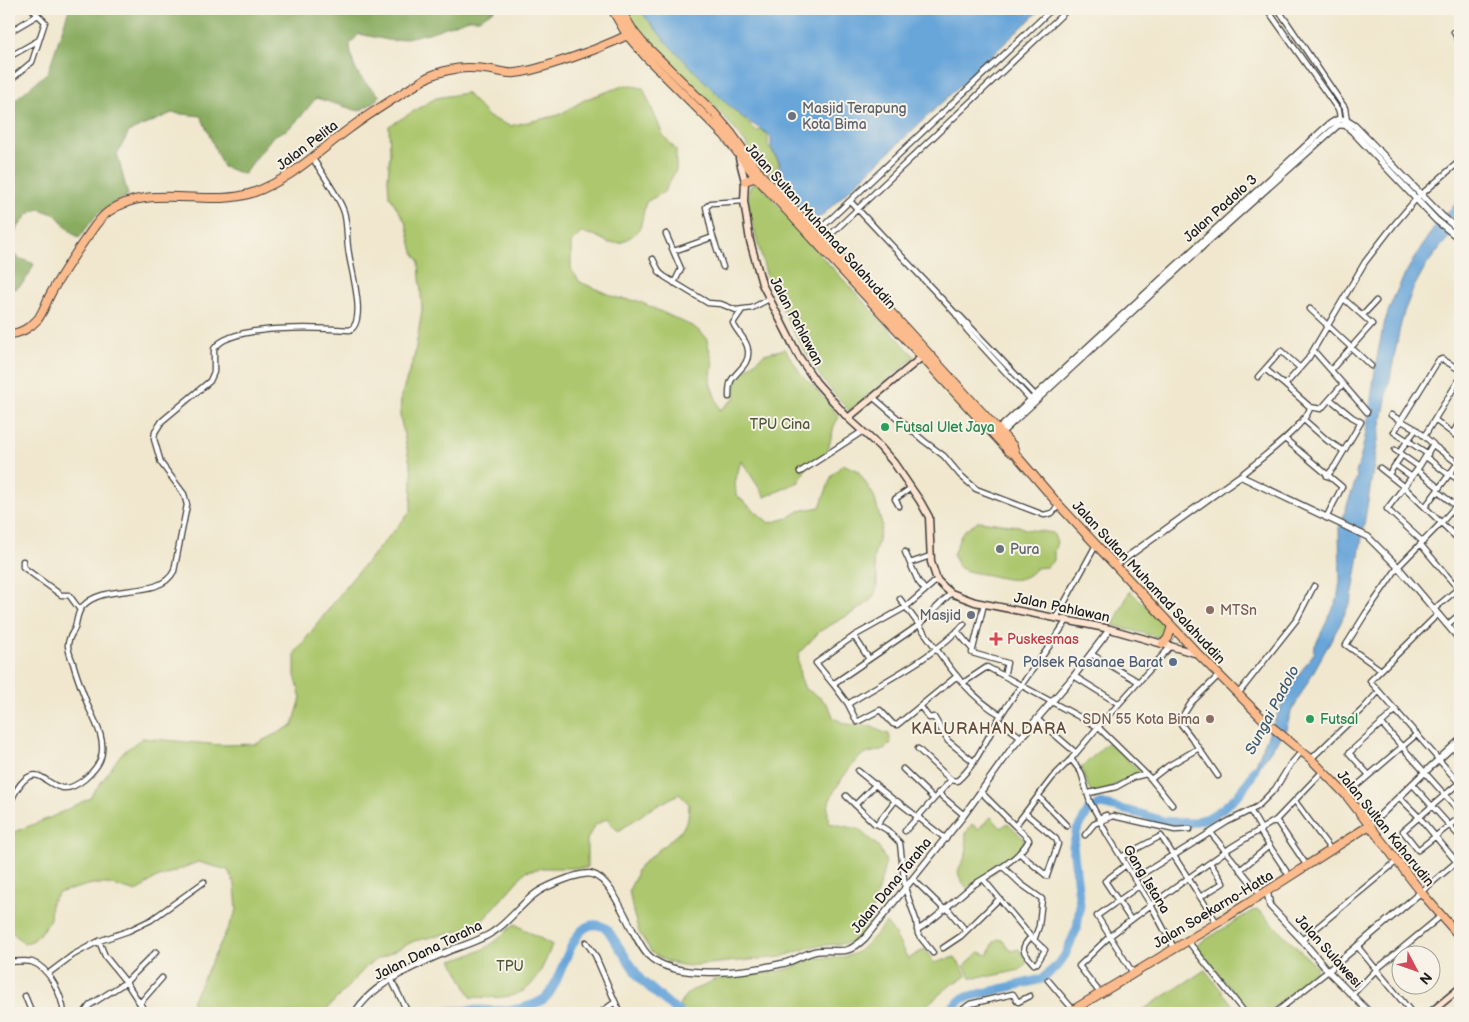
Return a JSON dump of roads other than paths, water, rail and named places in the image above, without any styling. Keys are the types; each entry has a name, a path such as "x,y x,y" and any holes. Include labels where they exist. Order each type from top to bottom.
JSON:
{"highway":[{"name":"Jalan Sultan Muhamad Salahuddin","path":"612,9 646,57 731,133 758,176 825,240 1013,446 1016,455"},
{"name":"Jalan Sultan Muhamad Salahuddin","path":"620,9 630,33"},
{"name":"Jalan Pelita","path":"9,334 26,329 38,318 77,251 97,222 113,208 151,198 240,196 265,188 286,178 313,159 351,127 442,70 459,68 517,73 590,52 615,43 630,33"},
{"name":"Jalan Sultan Muhamad Salahuddin","path":"711,116 758,176 922,357 1009,451 1016,455 1059,505 1198,654 1267,723 1288,740"},
{"path":"745,181 758,176"},
{"path":"1163,644 1172,626"},
{"name":"Jalan Sultan Kaharudin","path":"1288,740 1324,771 1346,795 1421,892 1460,937"},
{"name":"Jalan Soekarno-Hatta","path":"1072,1012 1290,877 1370,824"}],"main road":[{"name":"Jalan Pahlawan","path":"735,149 742,166 745,181 744,201 750,241 762,284 769,299 799,357 816,382 848,418 880,447 894,463 929,517 931,532 930,556 938,580 951,593 984,604 1110,629 1198,654"},
{"path":"848,418 922,357"},
{"path":"1430,1013 1460,988"}],"street":[{"path":"9,81 32,62 45,22 32,9"},
{"path":"817,232 1052,9"},
{"path":"825,240 1068,9"},
{"path":"1267,9 1339,111 1343,120"},
{"path":"1278,9 1346,110 1343,120"},
{"path":"9,32 38,15"},
{"path":"1454,32 1460,43"},
{"path":"9,57 39,40"},
{"path":"1020,40 1026,48"},
{"name":"Jalan Padolo 3","path":"1000,432 1310,146 1333,122 1343,120 1355,126 1363,138 1416,199 1460,239"},
{"name":"Jalan Padolo 3","path":"1310,146 1342,124 1363,138 1421,194 1438,217 1460,231"},
{"path":"9,805 19,785 31,776 40,776 58,787 68,788 88,777 98,766 102,755 101,736 78,680 68,648 68,639 80,610 85,604 103,594 134,590 166,582 174,571 187,505 184,494 161,463 154,439 155,432 162,421 210,381 214,372 214,349 217,344 235,336 272,329 324,328 350,330 357,324 357,297 349,255 344,210 313,159"},
{"path":"1285,385 1314,351 1365,262 1416,199 1459,164"},
{"path":"723,267 712,237 705,209 711,203 744,201"},
{"path":"850,201 955,314 967,330 1032,397"},
{"path":"666,234 681,269 674,283"},
{"path":"674,250 712,237"},
{"path":"653,259 660,273 708,303 721,304 736,310 742,310 752,308 769,299"},
{"path":"1332,370 1372,324 1344,299"},
{"path":"1363,315 1376,301"},
{"path":"729,397 731,380 748,359 748,349 733,323 742,310"},
{"path":"1310,310 1329,325 1371,366"},
{"path":"1258,377 1281,351 1300,368"},
{"path":"1314,351 1367,412"},
{"path":"1460,370 1442,359 1438,361 1394,432 1460,481"},
{"path":"1265,369 1310,407 1321,409 1343,384"},
{"name":"Jalan Padolo 3","path":"1000,432 1032,397 1064,371"},
{"path":"1424,435 1436,420 1460,378"},
{"path":"874,398 944,456 960,475 980,492 1044,515 1052,513 1059,505"},
{"path":"1327,476 1344,452 1361,422 1330,399"},
{"path":"1116,565 1240,476 1285,439 1309,413 1310,407"},
{"path":"1391,415 1403,420 1416,429 1431,440 1433,445 1459,463 1425,506"},
{"path":"1303,419 1344,452"},
{"path":"1436,420 1460,439"},
{"path":"1453,433 1460,420"},
{"path":"1389,474 1395,465 1398,453 1416,429"},
{"path":"800,472 863,432"},
{"path":"1285,439 1342,487 1326,518"},
{"path":"1433,445 1418,469 1387,509 1422,543 1460,589 1434,609"},
{"path":"1398,453 1418,469 1456,506"},
{"path":"1395,465 1412,477"},
{"path":"1380,468 1425,506 1460,542"},
{"path":"1240,476 1368,537 1398,567 1460,640"},
{"path":"899,506 895,499 911,488"},
{"path":"1381,670 1346,645 1398,567 1442,523 1460,501"},
{"path":"1056,618 1096,544"},
{"path":"905,552 918,581 925,590"},
{"path":"910,563 930,556"},
{"path":"23,561 24,567 60,595 69,595 80,610"},
{"path":"938,580 906,607 854,636 816,663 848,704 857,722 880,710 895,725 921,707 957,676"},
{"path":"1238,694 1302,612 1314,586"},
{"path":"833,684 919,625 951,593"},
{"path":"900,599 963,684 977,698 1001,714"},
{"path":"972,649 984,604"},
{"path":"1438,614 1370,681 1460,783 1403,831 1418,850 1460,817"},
{"path":"1447,625 1460,614"},
{"path":"918,749 950,780 957,781 974,762 1001,714 1067,620"},
{"path":"848,704 907,670 964,624"},
{"name":"Jalan Dana Taraha","path":"355,1013 372,992 391,979 440,955 492,933 542,889 582,874 591,874 600,878 606,884 626,916 641,946 650,957 668,967 689,972 756,968 787,962 816,951 844,952 852,950 866,938 946,839 1022,738 1074,676 1110,629"},
{"path":"957,631 972,649 972,653 1007,663 1004,676"},
{"path":"854,636 869,659"},
{"path":"1015,826 1052,778 1171,646"},
{"path":"1091,654 1139,682"},
{"path":"963,684 987,667 1098,727 1151,779 1172,805"},
{"path":"1218,776 1180,720 1191,703 1219,675"},
{"path":"1074,676 1119,704"},
{"path":"1311,759 1378,692"},
{"path":"921,707 929,718 933,717 940,720 948,740 974,762"},
{"path":"1369,775 1349,753 1396,710"},
{"path":"998,720 1022,738"},
{"path":"1038,720 1076,753"},
{"path":"1381,723 1460,812"},
{"path":"1346,795 1417,734"},
{"path":"1370,824 1460,740"},
{"path":"1452,747 1460,756"},
{"path":"1151,779 1168,766 1199,748"},
{"path":"1134,879 1227,822 1257,807 1271,793 1290,764 1302,751"},
{"path":"1071,759 1081,772 1089,793 1116,787 1134,777 1146,774"},
{"path":"903,770 933,798"},
{"path":"1100,993 1079,966 1110,936 1131,920 1226,851 1276,820 1324,771"},
{"path":"858,772 946,839"},
{"path":"905,830 950,780"},
{"path":"855,805 876,784"},
{"path":"1412,784 1460,837"},
{"path":"917,930 930,922 975,884 1004,867 1029,840 981,792"},
{"path":"938,793 964,816"},
{"name":"Gang Istana","path":"1089,793 1090,802 1108,836 1151,906 1174,948"},
{"path":"846,796 900,843 905,888 916,920 917,930 921,939 933,953"},
{"path":"1038,796 1067,826"},
{"path":"1275,1013 1459,862 1399,797"},
{"path":"877,824 895,801"},
{"path":"1295,801 1331,850"},
{"path":"1250,810 1269,846 1290,877"},
{"path":"1019,853 1047,876 1058,844 1056,839 1024,813"},
{"path":"1085,835 1099,818 1110,816 1175,830 1190,830"},
{"path":"1276,820 1307,866"},
{"path":"1211,833 1261,895"},
{"path":"1121,856 1161,836 1217,923"},
{"path":"1240,870 1269,846"},
{"path":"1302,940 1397,862"},
{"path":"1200,897 1223,883 1210,863"},
{"path":"1126,865 1105,881 1131,920"},
{"path":"984,880 1032,938 1045,950 1035,963 1023,950 1023,946 1032,938 1039,926 1042,899 1021,884 1004,867"},
{"path":"913,879 946,909 966,931"},
{"path":"49,973 83,949 99,941 128,932 151,920 204,882"},
{"path":"1133,973 1097,916 1138,886"},
{"name":"Jalan Sulawesi","path":"1261,895 1270,906"},
{"name":"Jalan Sulawesi","path":"1261,895 1328,971 1370,1013"},
{"path":"943,948 966,931 999,899"},
{"path":"1352,995 1376,969 1441,916"},
{"path":"1187,940 1245,1013"},
{"path":"99,941 105,956 126,982 146,1013"},
{"path":"586,942 595,955 620,1013"},
{"path":"1357,946 1412,1013"},
{"path":"84,1013 90,1005 126,982 156,952"},
{"path":"9,962 31,961 49,973 63,1005 64,1013"},
{"path":"140,1003 162,978"},
{"path":"391,979 408,1013"},
{"path":"1048,980 1072,1012"},
{"path":"958,1013 970,1004 1013,994 1018,1002 1030,996"},
{"path":"25,996 32,1013"},
{"path":"600,1013 616,1002"},
{"path":"1437,1007 1442,1013"}],"water":[{"path":"639,9 1041,9 814,223 792,202 779,184 777,177 780,163 771,148 771,138 768,134 742,117 726,103 668,44"},
{"path":"1460,200 1460,225 1425,267 1414,287 1404,312 1377,446 1352,598 1340,624 1291,712 1286,729 1250,779 1278,713 1304,667 1315,652 1313,650 1337,600 1340,581 1339,528 1357,477 1356,473 1365,438 1378,350 1390,306 1403,278 1426,239 1440,220"}],"waterway":[{"name":"Sungai Padolo","path":"946,1013 963,998 1042,979 1058,965 1065,955 1077,928 1080,905 1073,846 1077,830 1089,810 1101,804 1163,821 1190,823 1208,818 1222,809 1239,794 1255,769"},
{"name":"Sungai Padolo","path":"439,1013 465,1010 519,1009 544,999 551,991 577,937 585,928 595,925 607,929 641,980 679,1013"}],"place":[{"name":"Masjid Terapung Kota Bima","path":"792,116"},
{"name":"Futsal Ulet Jaya","path":"885,427"},
{"name":"Pura","path":"1000,549"},
{"name":"MTSn","path":"1210,610"},
{"name":"Masjid","path":"971,615"},
{"name":"Puskesmas","path":"996,639"},
{"name":"Polsek Rasanae Barat","path":"1173,662"},
{"name":"SDN 55 Kota Bima","path":"1210,719"},
{"name":"Futsal","path":"1310,719"}],"district":[{"name":"KALURAHAN DARA","path":"989,728"}],"park label":[{"name":"TPU Cina","path":"780,424"},
{"name":"TPU","path":"510,966"}]}
